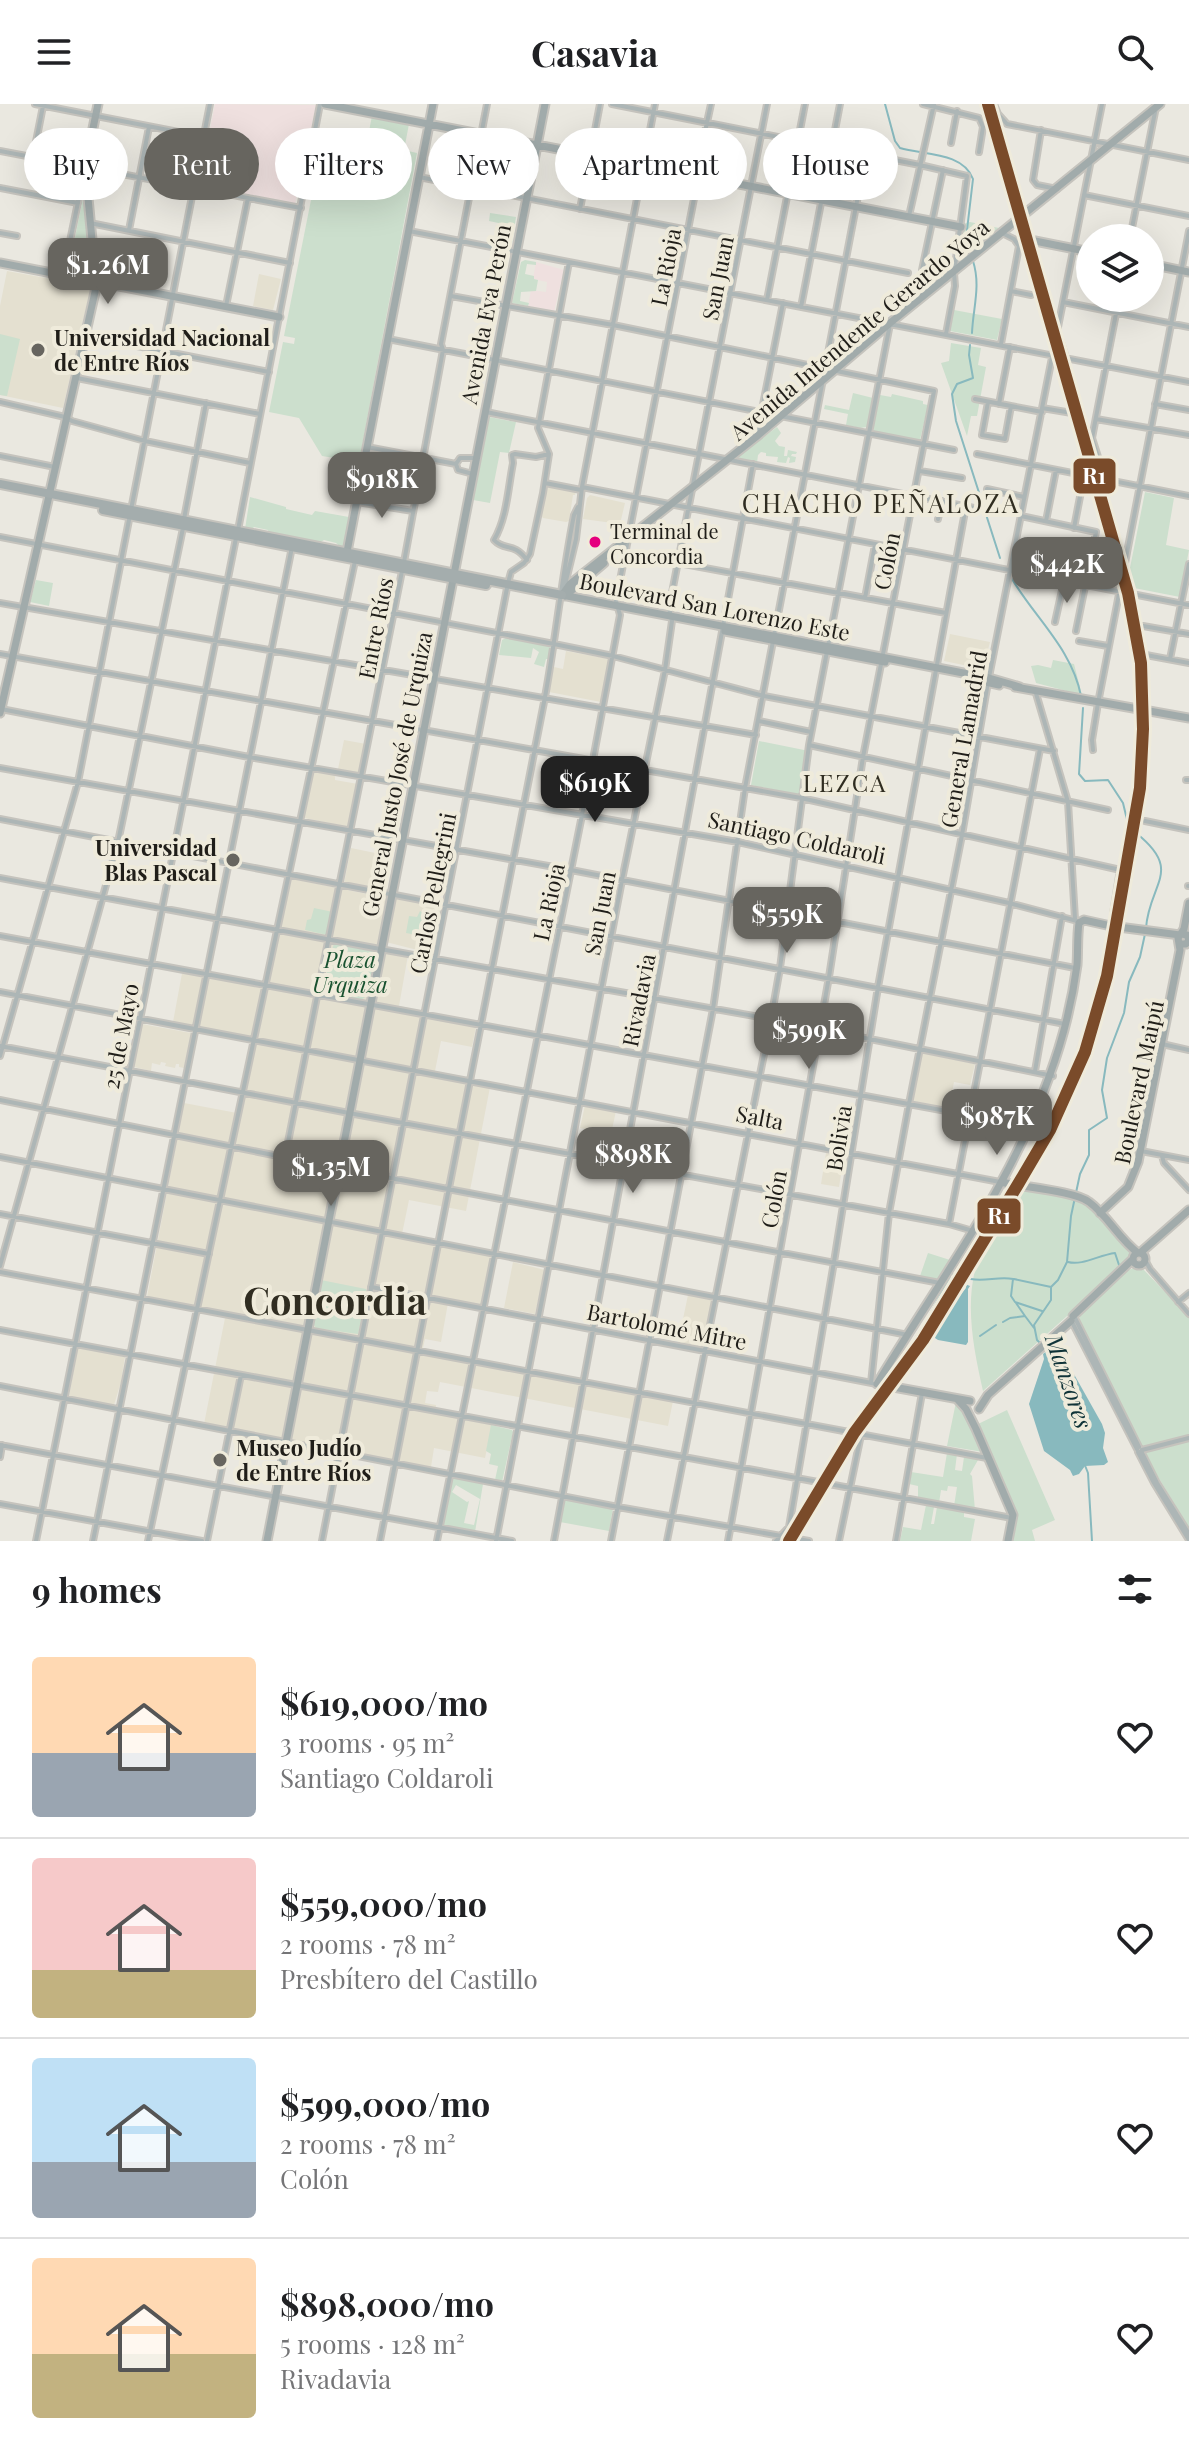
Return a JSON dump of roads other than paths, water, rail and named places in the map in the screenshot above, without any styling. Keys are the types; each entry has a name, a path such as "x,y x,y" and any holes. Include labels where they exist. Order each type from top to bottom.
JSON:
{"main road":[{"path":"93,128 98,104"},
{"path":"323,104 445,128"},
{"path":"350,555 367,447 433,104"},
{"name":"Avenida Eva Perón","path":"539,132 545,104"},
{"name":"Avenida Intendente Gerardo Yoya","path":"563,597 570,584 756,437 890,323 1158,106"},
{"path":"747,185 763,188"},
{"path":"0,710 40,544 96,281 88,200"},
{"name":"Avenida Eva Perón","path":"453,576 525,200"},
{"path":"822,200 961,227"},
{"path":"1035,241 1076,250"},
{"path":"0,263 279,317"},
{"path":"1164,267 1185,271"},
{"name":"Boulevard San Lorenzo Este","path":"0,487 1098,703 1189,718"},
{"name":"General Justo José de Urquiza","path":"267,1541 453,576"},
{"name":"Boulevard Maipú","path":"1185,940 1189,903"},
{"path":"876,1384 1003,1183 1030,1128 1052,1076 1066,1024 1078,968 1080,921"},
{"name":"Santiago Coldaroli","path":"1080,921 1185,940"},
{"name":"Boulevard Maipú","path":"1102,1214 1128,1187 1143,1151 1189,924"},
{"name":"Salta","path":"1003,1183 1082,1198 1102,1214"},
{"path":"1008,1541 1014,1518 987,1458 969,1405 1028,1358 1189,1212"},
{"path":"1102,1214 1140,1258"},
{"path":"976,1429 978,1410 985,1399 1028,1358"},
{"name":"Bartolomé Mitre","path":"876,1384 957,1399 969,1405 974,1414 978,1410"}],"street":[{"path":"35,104 154,128"},
{"path":"206,128 210,104"},
{"name":"25 de Mayo","path":"36,1541 323,104"},
{"name":"Entre Ríos","path":"483,128 487,104"},
{"path":"595,128 600,104"},
{"path":"612,104 761,134"},
{"path":"651,128 655,104"},
{"path":"706,128 711,104"},
{"name":"San Juan","path":"496,1540 665,670 677,563 767,104"},
{"path":"800,128 805,104"},
{"path":"836,128 840,104"},
{"path":"923,104 975,115 982,121 983,127 979,152"},
{"path":"994,104 1007,124 1189,160"},
{"name":"General Lamadrid","path":"876,1384 889,1213 1102,104"},
{"path":"39,128 43,105"},
{"path":"909,216 934,105"},
{"path":"1133,224 1158,106"},
{"path":"951,143 957,111"},
{"path":"129,230 149,127"},
{"path":"1041,130 1033,180 1037,185 1057,189"},
{"path":"0,151 24,155"},
{"path":"898,161 967,176 954,273 955,286 946,334"},
{"path":"925,296 922,270 943,170"},
{"path":"128,176 144,179"},
{"path":"419,177 428,179"},
{"path":"0,188 78,203"},
{"path":"1084,195 1189,216"},
{"path":"63,275 79,200"},
{"path":"0,1056 78,782 192,200"},
{"path":"226,306 248,200"},
{"path":"259,200 301,208"},
{"name":"Entre Ríos","path":"285,1157 394,614 470,200"},
{"path":"530,200 908,273"},
{"path":"580,209 582,200"},
{"path":"380,1541 576,539 578,507 638,200"},
{"name":"La Rioja","path":"437,1541 613,656 627,541 694,200"},
{"path":"767,300 787,200"},
{"path":"801,307 822,200"},
{"path":"611,1541 713,1009 745,788 857,200"},
{"path":"90,223 290,263"},
{"path":"409,231 1189,382"},
{"path":"1093,750 1092,740 1108,646 1171,323 1185,271 1189,231"},
{"path":"0,233 17,236"},
{"path":"1001,345 1019,246 1014,239 1002,233"},
{"name":"Carlos Pellegrini","path":"322,1541 508,586 511,572 527,560 545,483 549,454 538,428 569,262"},
{"path":"1011,291 1031,295"},
{"path":"451,296 879,379"},
{"path":"1063,302 1076,304"},
{"path":"756,437 783,303"},
{"path":"1105,480 1092,438 1116,312 1189,327"},
{"path":"667,1541 771,1019 815,706 890,323"},
{"path":"1057,332 1066,358"},
{"path":"84,336 269,372"},
{"path":"388,339 954,450"},
{"path":"999,404 1010,347"},
{"path":"74,378 260,414"},
{"name":"Colón","path":"728,1541 829,977 863,757 934,391 879,379"},
{"path":"975,399 1072,413"},
{"path":"0,402 145,441 251,463"},
{"path":"988,402 982,435 1005,439 1011,406"},
{"path":"206,403 118,842 0,1269 87,1289 987,1458"},
{"path":"1155,404 1189,410"},
{"path":"484,412 974,508"},
{"path":"1096,419 1189,435"},
{"path":"367,447 456,464"},
{"path":"527,560 520,550 498,545 494,540 500,531 504,513 512,455 536,457 549,454"},
{"path":"977,454 1189,496"},
{"path":"0,456 55,467"},
{"path":"456,464 460,458 475,458"},
{"path":"456,464 458,470 473,474"},
{"name":"Rivadavia","path":"554,1541 753,464"},
{"path":"1046,521 1056,470"},
{"path":"920,471 962,478"},
{"path":"1074,528 1084,476"},
{"path":"545,483 670,504 1189,605"},
{"path":"987,489 1025,497"},
{"path":"938,519 942,501"},
{"path":"357,502 413,511"},
{"name":"Bolivia","path":"781,1536 789,1527 878,987 966,506"},
{"path":"1021,516 1096,532 1076,631"},
{"path":"0,537 554,644 613,656 764,696 1054,751"},
{"path":"93,1541 292,544"},
{"path":"865,598 875,544"},
{"path":"625,553 946,613"},
{"path":"148,1541 347,604 350,555"},
{"path":"1170,659 1189,564"},
{"path":"1055,622 1064,581"},
{"path":"0,603 756,735"},
{"path":"1143,626 1189,634"},
{"path":"1079,641 1108,646"},
{"path":"0,654 801,798 1123,871 1113,914"},
{"path":"1146,655 1189,663"},
{"path":"1035,690 1068,802 1080,921"},
{"name":"Santiago Coldaroli","path":"0,710 249,757 738,842 1080,921"},
{"path":"759,721 811,732"},
{"path":"809,745 1108,810"},
{"path":"949,1224 1040,749"},
{"path":"0,768 571,870 1078,968"},
{"path":"0,819 1066,1024"},
{"path":"1145,821 1189,830"},
{"path":"0,878 820,1028 1052,1076"},
{"path":"1035,1072 1062,916"},
{"path":"0,936 1030,1128"},
{"name":"Salta","path":"0,992 1003,1183"},
{"path":"1164,1044 1189,1050"},
{"path":"2,1046 974,1231"},
{"path":"0,1100 941,1284"},
{"path":"1143,1151 1189,1160"},
{"path":"1162,1156 1164,1163 1189,1190"},
{"path":"0,1157 909,1335"},
{"path":"0,1214 209,1254"},
{"path":"1140,1258 1189,1314"},
{"name":"Bartolomé Mitre","path":"371,1287 876,1384"},
{"path":"1178,1302 1189,1293"},
{"path":"1072,1319 1139,1450 1189,1534"},
{"path":"0,1330 1014,1518"},
{"path":"0,1504 205,1541 241,1375"},
{"path":"0,1386 618,1507 809,1541"},
{"path":"896,1541 922,1393"},
{"path":"839,1541 861,1435"},
{"path":"1139,1450 1189,1438"},
{"path":"0,1457 1,1445 512,1541"},
{"path":"1139,1450 1154,1483 1189,1540"},
{"path":"776,1541 781,1536"}],"water":[{"path":"965,1284 970,1286 968,1342 966,1345 938,1340 936,1333 966,1288"},
{"path":"1050,1348 1066,1360 1105,1433 1103,1448 1108,1462 1085,1466 1073,1476 1070,1470 1044,1451 1029,1404 1043,1354"}],"waterway":[{"name":"Manzores","path":"885,104 895,141 900,148 952,159 968,170 973,179 967,230 968,250"},
{"name":"Manzores","path":"972,333 976,288 973,261"},
{"name":"Manzores","path":"970,345 973,378 957,384 952,394 956,421 1000,558"},
{"name":"Manzores","path":"1012,579 1070,663 1081,696"},
{"name":"Manzores","path":"1083,708 1079,774 1085,781 1108,780 1123,803 1129,828"},
{"name":"Manzores","path":"1136,833 1150,846 1161,868 1146,928"},
{"name":"Manzores","path":"1040,1343 1034,1325 1051,1300 1051,1287 1067,1262 1071,1216 1080,1174 1089,1155 1089,1130 1107,1118 1102,1090 1107,1058 1124,1013 1129,982 1140,957 1145,934"},
{"path":"1068,1262 1079,1263 1115,1253 1119,1265"},
{"path":"951,1274 976,1280 1013,1279 1011,1296 1015,1302 1042,1311"},
{"path":"891,1375 950,1278"},
{"path":"1014,1279 1051,1287"},
{"path":"1016,1303 1025,1316"},
{"path":"1003,1322 1025,1316 1034,1328"},
{"path":"980,1336 996,1325"},
{"path":"852,1429 881,1388"},
{"path":"821,1480 847,1436"},
{"name":"Manzores","path":"1084,1463 1088,1473 1092,1541"},
{"path":"792,1520 816,1486"}],"place":[{"name":"Universidad Nacional de Entre Ríos","path":"38,350"},
{"name":"Terminal de Concordia","path":"595,542"},
{"name":"Universidad Blas Pascal","path":"233,860"},
{"name":"Museo Judío de Entre Ríos","path":"220,1460"}],"district":[{"name":"CHACHO PEÑALOZA","path":"881,502"},
{"name":"LEZCA","path":"845,782"},
{"name":"Concordia","path":"335,1299"}],"park label":[{"name":"Plaza Urquiza","path":"350,972"}]}
